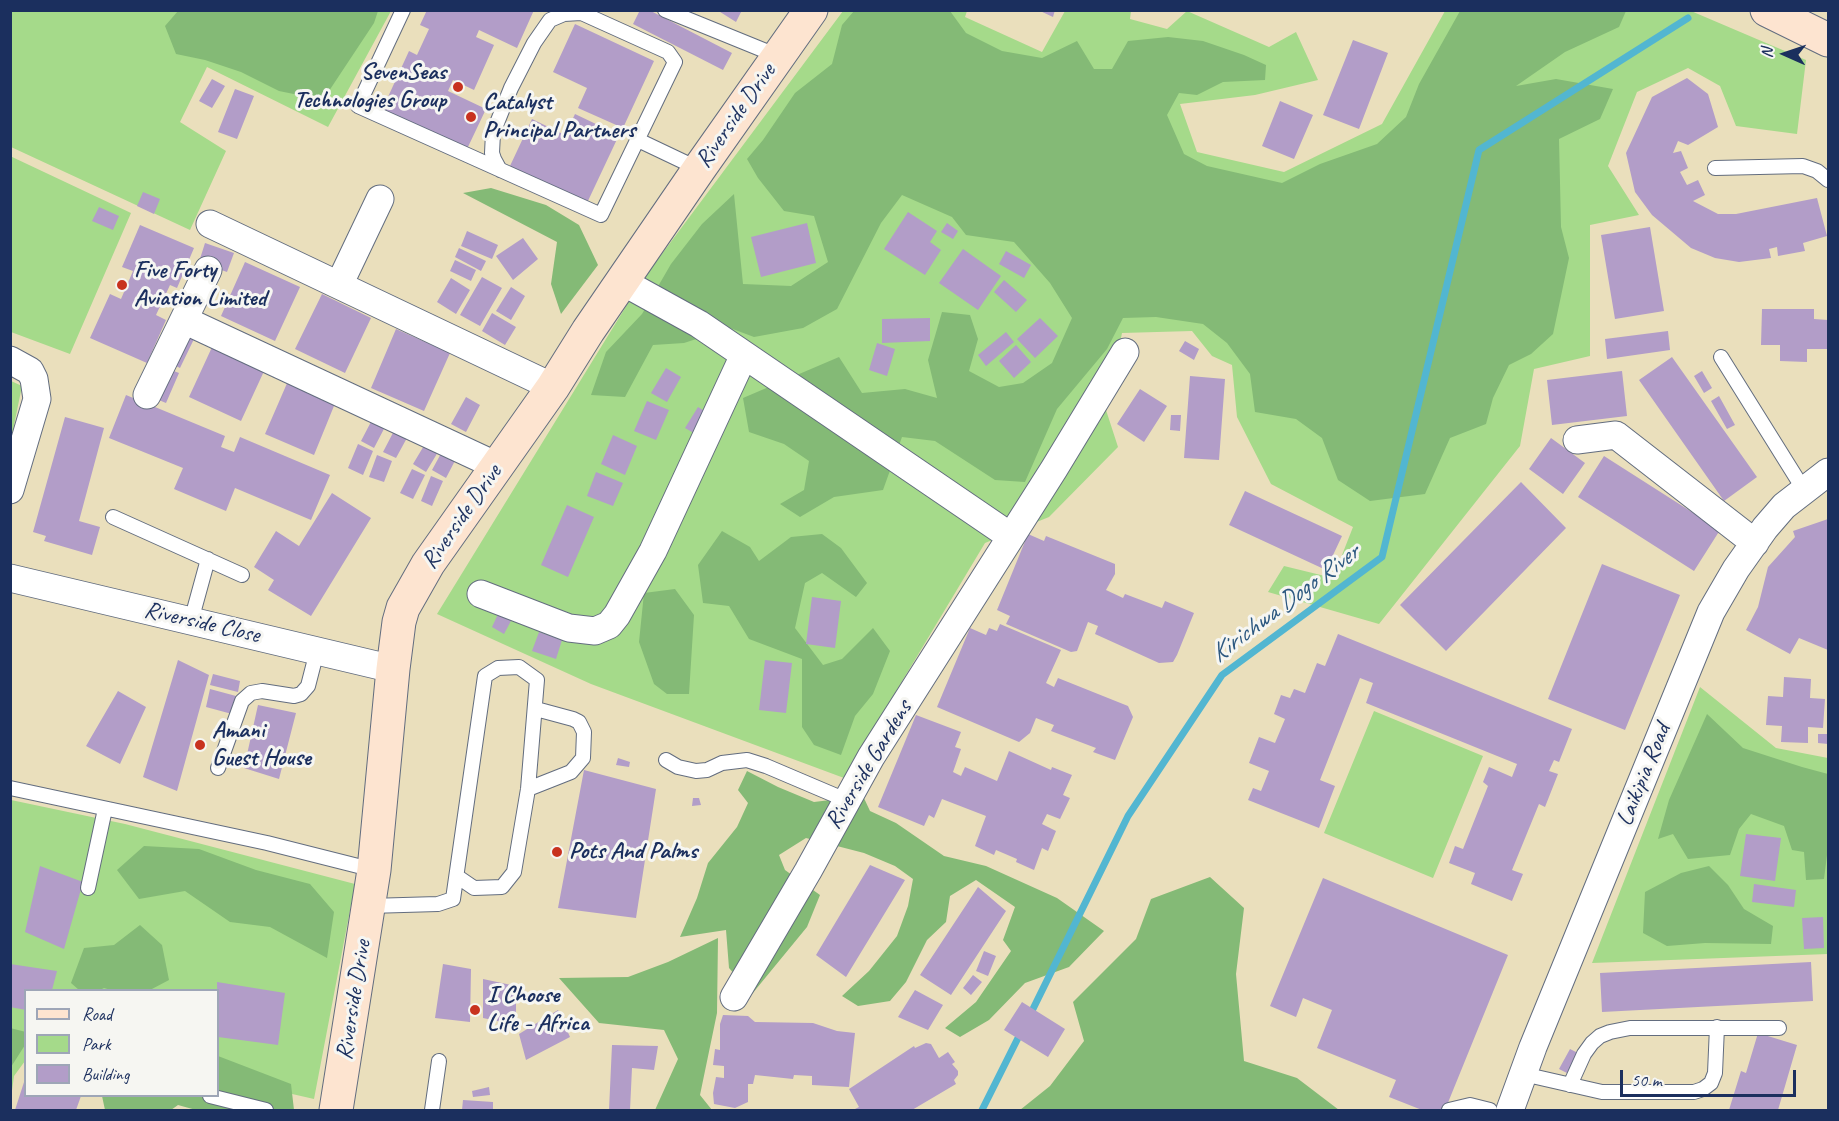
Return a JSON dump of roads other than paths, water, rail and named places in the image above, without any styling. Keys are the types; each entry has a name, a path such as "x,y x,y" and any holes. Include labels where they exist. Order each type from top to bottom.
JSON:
{"street":[{"name":"Riverside Drive","path":"336,1110 374,870 393,669 403,608 428,564 553,387 699,169 811,10"},
{"path":"1767,10 1828,40"},
{"path":"339,285 380,199"},
{"path":"210,224 553,387"},
{"path":"147,395 208,270"},
{"path":"623,282 699,324 1010,536"},
{"path":"184,320 497,466"},
{"name":"Riverside Gardens","path":"734,997 808,871 870,757 1054,469 1125,352"},
{"path":"481,594 570,628 595,631 606,627 616,615 652,551 744,355"},
{"path":"10,360 30,372 34,379 37,399 10,490"},
{"path":"1577,440 1616,435 1755,543"},
{"name":"Laikipia Road","path":"1509,1110 1711,612 1736,569 1785,506 1828,472"},
{"name":"Riverside Close","path":"10,578 393,669"}],"lane":[{"path":"403,10 358,106 500,170 601,215 675,62 668,52 578,12 564,14 550,20 534,43 511,88 493,133 494,159 500,170"},
{"path":"665,10 778,56"},
{"path":"638,140 699,169"},
{"path":"1715,168 1803,166 1817,171 1828,180"},
{"path":"1722,357 1804,490"},
{"path":"113,517 242,575"},
{"path":"191,621 208,560"},
{"path":"218,768 242,701 251,693 262,691 294,696 302,694 308,686 317,651"},
{"path":"369,906 438,904 453,899 458,877 485,676 498,668 519,667 537,680 528,789 513,872 502,887 474,888 458,877"},
{"path":"528,789 571,772 583,758 584,732 579,722 536,709"},
{"path":"666,760 678,767 696,771 707,770 722,763 747,760 846,800"},
{"path":"10,788 267,843 374,870"},
{"path":"88,888 105,809"},
{"path":"1523,1074 1602,1092 1694,1092 1711,1083 1716,1073 1717,1027"},
{"path":"1570,1085 1588,1049 1600,1036 1610,1032 1630,1028 1779,1028"},
{"path":"432,1110 439,1062"},
{"path":"217,1097 266,1110"},
{"path":"1449,1110 1470,1105 1490,1110"}],"waterway":[{"name":"Kirichwa Dogo River","path":"1029,1017 1128,816 1222,675 1382,557 1479,150 1688,18"},
{"name":"Kirichwa Dogo River","path":"982,1110 1021,1032"}],"place":[{"name":"SevenSeas Technologies Group","path":"458,87"},
{"name":"Catalyst Principal Partners","path":"471,117"},
{"name":"Five Forty Aviation Limited","path":"122,285"},
{"name":"Amani Guest House","path":"200,745"},
{"name":"Pots And Palms","path":"557,852"},
{"name":"I Choose Life - Africa","path":"475,1010"}]}
